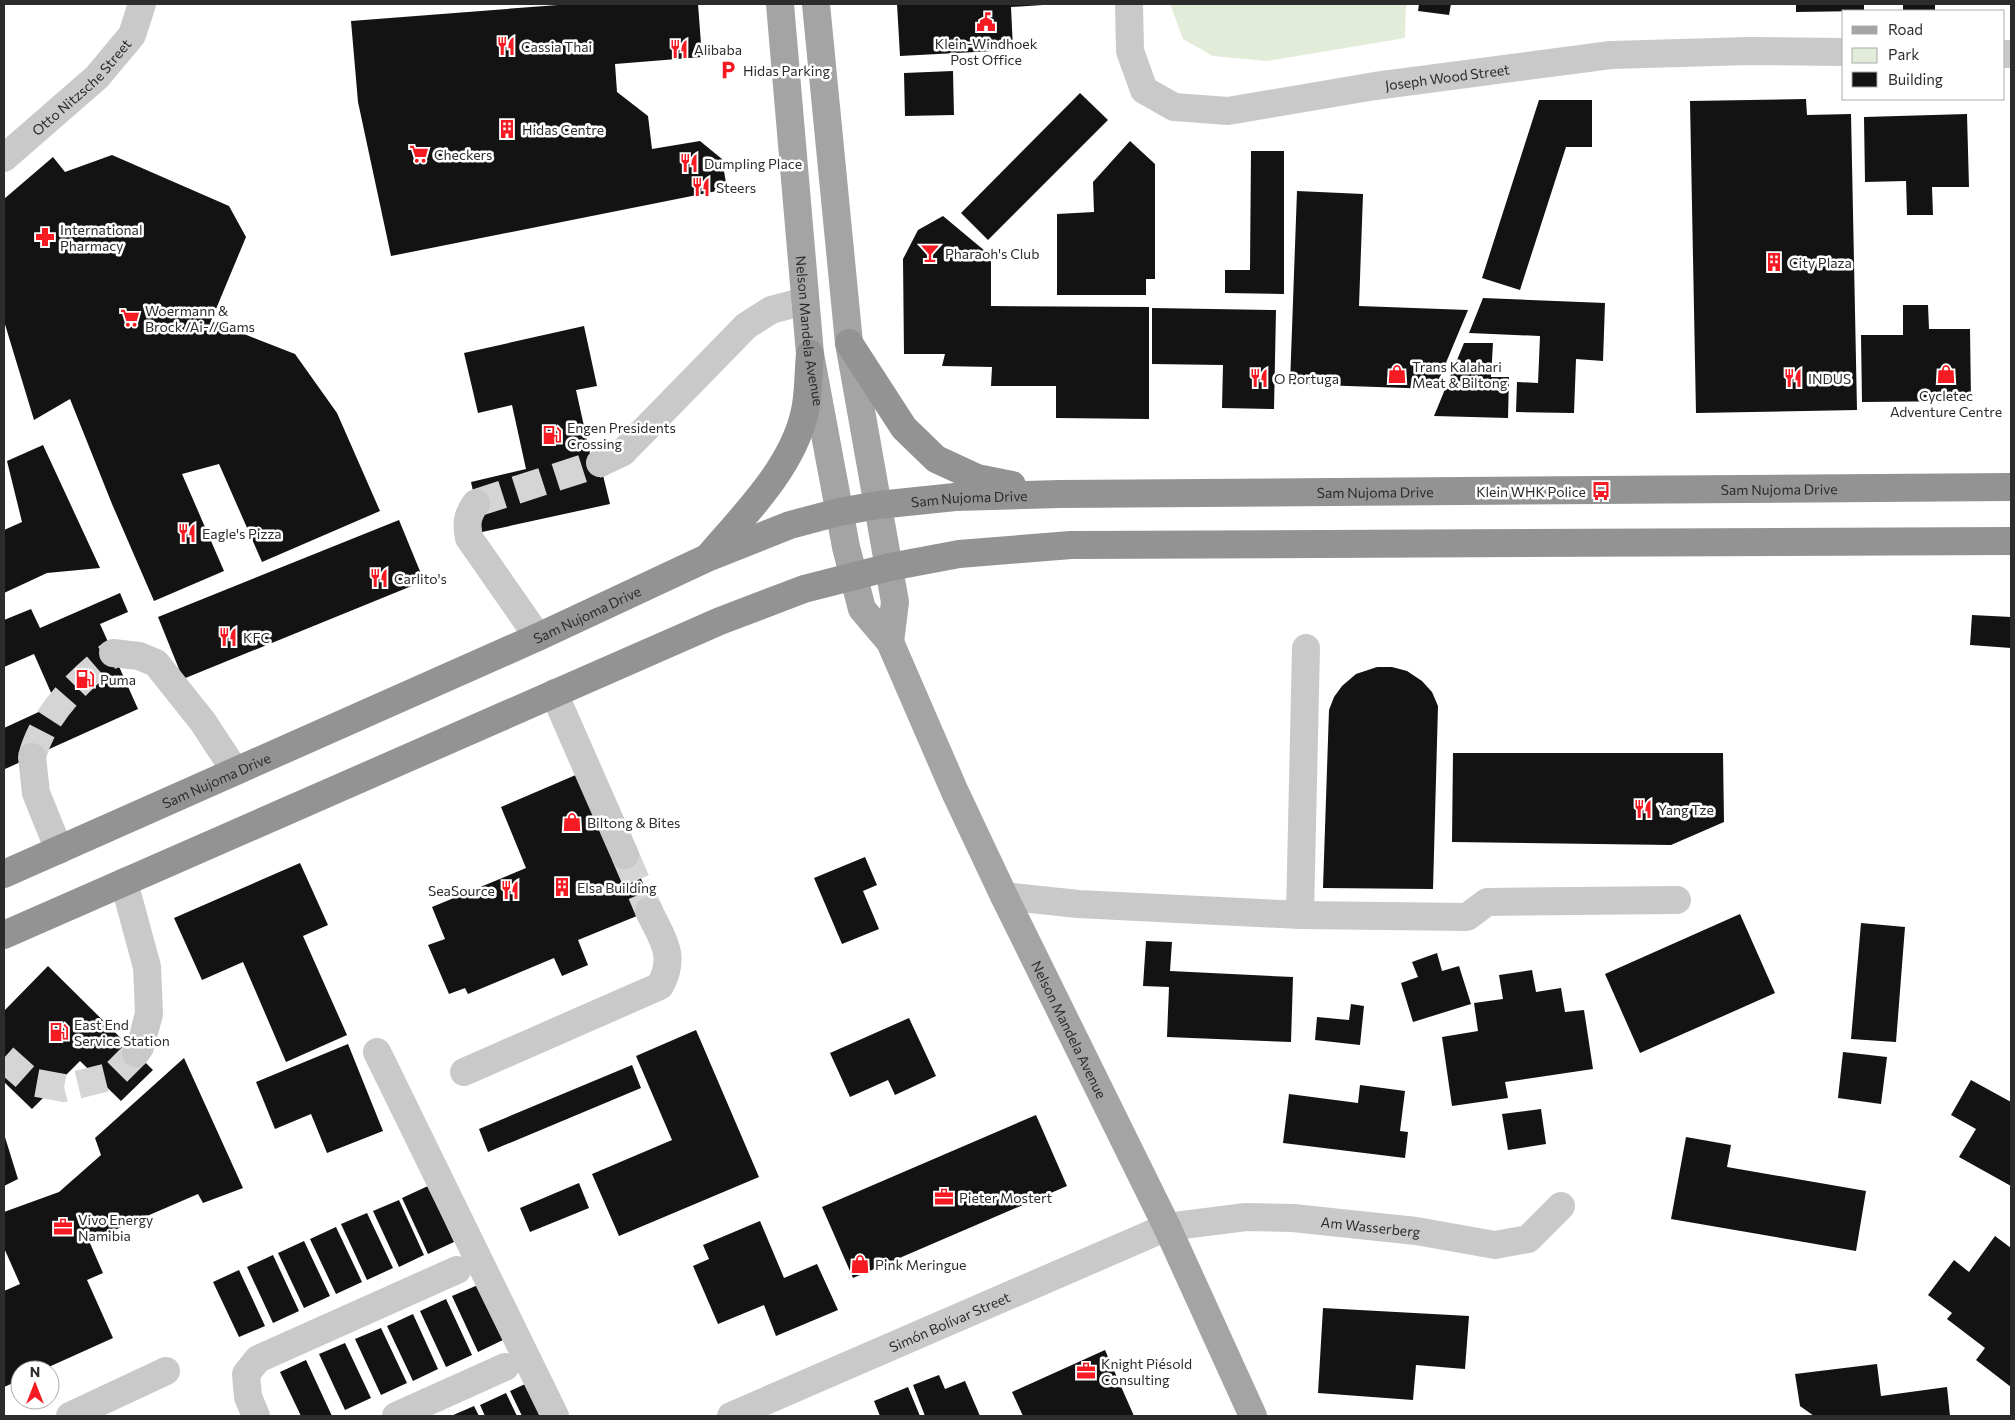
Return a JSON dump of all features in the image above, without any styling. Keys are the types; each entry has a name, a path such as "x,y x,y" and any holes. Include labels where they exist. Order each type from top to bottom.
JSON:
{"highway":[{"path":"848,343 904,428 936,460 977,478 1060,494"},
{"path":"707,558 765,491 787,457 804,415 810,354"},
{"name":"Sam Nujoma Drive","path":"4,874 538,637 707,558 790,525 839,512 955,497 1060,494 2011,487"},
{"path":"4,935 720,621 804,589 890,567 959,554 1071,545 2011,541"}],"main road":[{"name":"Nelson Mandela Avenue","path":"780,4 810,354 852,576 862,609 890,642 955,792 1004,896 1167,1227 1252,1416"},
{"path":"816,4 848,343 895,602 890,642"}],"street":[{"name":"Otto Nitzsche Street","path":"4,158 97,77 132,35 142,4"},
{"name":"Joseph Wood Street","path":"1129,4 1130,51 1144,90 1174,106 1228,112 1375,86 1611,55 1749,51 1842,52"},
{"path":"600,463 624,452 746,326 771,310 805,301"},
{"path":"476,503 469,512 466,525 469,538 538,637"},
{"path":"1300,915 1306,648"},
{"path":"113,653 139,656 156,663 203,722 235,771"},
{"path":"554,693 625,855"},
{"path":"32,757 36,793 58,850"},
{"path":"124,882 147,967 149,1014 140,1047 136,1053"},
{"path":"1004,896 1078,904 1300,915 1467,917 1487,902 1677,900"},
{"path":"464,1072 660,986 669,965 668,952 650,911"},
{"path":"377,1052 555,1416"},
{"name":"Am Wasserberg","path":"1167,1227 1246,1217 1293,1218 1416,1231 1495,1245 1528,1239 1561,1206"},
{"name":"Simón Bolívar Street","path":"731,1416 1167,1227"},
{"path":"256,1416 248,1397 246,1374 258,1359 457,1270"},
{"path":"396,1416 505,1367"},
{"path":"70,1416 166,1371"}],"green space":[{"path":"1170,4 1406,4 1405,38 1267,61 1213,56 1183,39"}],"building":[{"name":"Hidas Centre","path":"571,4 698,4 702,57 615,64 617,92 648,116 652,149 700,141 722,159 727,189 391,256 358,102 351,21"},
{"path":"897,4 1043,5 1011,7 1013,50 900,56"},
{"path":"1419,4 1451,4 1449,15 1418,11"},
{"path":"1796,4 1864,4 1864,10 1796,12"},
{"path":"1903,4 1935,4 1935,10 1903,10"},
{"path":"953,71 954,115 905,116 904,73"},
{"path":"1080,93 1108,120 988,240 961,213"},
{"name":"City Plaza","path":"1806,99 1807,115 1851,114 1857,410 1696,413 1690,101"},
{"path":"1539,100 1592,100 1592,147 1566,147 1520,290 1482,278"},
{"path":"1967,114 1969,187 1932,187 1933,215 1907,215 1906,181 1865,182 1864,117"},
{"path":"1130,141 1155,164 1155,279 1146,279 1146,295 1057,295 1057,214 1094,212 1093,182"},
{"path":"1251,151 1284,151 1284,294 1225,293 1225,270 1250,270"},
{"path":"112,155 229,206 246,237 211,321 295,354 337,413 380,511 262,562 219,464 182,474 224,571 154,601 112,504 70,399 34,420 4,321 4,199 53,157 65,172"},
{"path":"1297,191 1363,194 1359,306 1468,310 1435,389 1290,384"},
{"path":"943,216 991,256 991,306 1149,307 1149,419 1056,418 1056,386 991,386 992,367 942,366 945,354 904,354 903,259 918,230"},
{"path":"1483,298 1605,303 1603,361 1576,359 1574,413 1516,412 1517,382 1538,383 1540,336 1469,333"},
{"path":"1903,305 1928,305 1929,329 1970,329 1971,401 1862,402 1861,335 1903,335"},
{"path":"1152,308 1276,310 1274,409 1222,408 1223,365 1152,364"},
{"name":"Engen Presidents Crossing","path":"584,326 597,386 576,390 591,458 600,463 610,504 482,532 471,482 526,469 512,405 478,413 464,353"},
{"path":"1464,343 1493,343 1491,377 1509,377 1508,418 1434,416"},
{"path":"43,445 100,568 47,573 4,593 4,530 22,522 7,461"},
{"path":"399,520 424,581 183,679 158,617"},
{"name":"Puma","path":"120,593 128,612 100,624 138,709 5,769 4,728 56,704 34,654 4,667 4,620 31,609 40,628"},
{"path":"1972,615 2011,617 2011,648 1970,645"},
{"path":"1377,667 1392,667 1407,671 1422,681 1432,692 1438,706 1433,889 1323,888 1329,710 1334,697 1342,686 1356,674"},
{"path":"1453,753 1723,753 1724,822 1671,845 1452,842"},
{"name":"Elsa Building","path":"578,774 630,853 654,909 578,940 588,965 562,976 554,958 468,994 465,988 449,994 428,945 445,939 432,907 526,868 501,807"},
{"path":"865,857 877,885 863,891 879,929 842,944 814,878"},
{"path":"300,863 328,925 303,936 347,1035 286,1062 243,962 202,980 174,918"},
{"path":"1740,914 1775,993 1640,1053 1605,974"},
{"path":"1861,923 1905,927 1896,1042 1851,1039"},
{"path":"1146,941 1172,942 1170,971 1293,977 1291,1042 1167,1037 1169,987 1143,986"},
{"path":"1437,953 1442,971 1459,966 1471,1004 1413,1022 1401,983 1418,977 1412,962"},
{"name":"East End Service Station","path":"48,966 153,1070 121,1101 80,1061 32,1109 4,1082 4,1011"},
{"path":"1532,970 1536,992 1561,988 1565,1012 1584,1010 1593,1069 1505,1082 1508,1098 1452,1106 1442,1037 1478,1031 1474,1003 1503,999 1499,975"},
{"path":"1351,1004 1364,1006 1360,1045 1315,1040 1317,1017 1349,1020"},
{"path":"909,1018 936,1076 895,1095 888,1080 850,1097 830,1053"},
{"path":"696,1030 759,1177 619,1236 592,1174 672,1140 636,1056"},
{"path":"348,1044 383,1131 327,1153 311,1114 275,1129 256,1082"},
{"path":"1843,1052 1887,1057 1881,1104 1838,1098"},
{"name":"Vivo Energy Namibia","path":"184,1058 243,1188 203,1203 198,1194 89,1241 103,1273 87,1280 113,1338 60,1362 60,1360 10,1360 10,1384 4,1387 4,1291 20,1284 4,1248 4,1212 59,1192 101,1155 95,1138"},
{"path":"632,1065 641,1088 488,1152 479,1129"},
{"path":"1971,1080 2011,1102 2011,1186 1959,1157 1976,1129 1951,1115"},
{"path":"1360,1085 1405,1091 1400,1131 1408,1132 1405,1158 1283,1143 1289,1094 1358,1103"},
{"path":"1541,1109 1546,1144 1508,1150 1502,1114"},
{"name":"Pieter Mostert","path":"1036,1115 1067,1186 853,1278 822,1207"},
{"path":"4,1134 18,1179 4,1186"},
{"path":"1686,1137 1731,1145 1727,1167 1866,1191 1856,1251 1671,1219"},
{"path":"579,1183 589,1208 530,1232 520,1208"},
{"path":"428,1186 454,1242 428,1254 402,1198"},
{"path":"399,1200 424,1255 399,1267 373,1211"},
{"path":"367,1213 393,1268 367,1280 341,1224"},
{"path":"760,1221 784,1278 817,1264 838,1310 776,1336 764,1305 718,1324 693,1266 709,1259 703,1245"},
{"path":"336,1227 362,1282 336,1294 310,1239"},
{"path":"1995,1236 2011,1248 2011,1387 1976,1360 1985,1348 1947,1319 1952,1313 1928,1295 1954,1260 1969,1272"},
{"path":"304,1241 330,1296 304,1308 278,1253"},
{"path":"273,1255 299,1311 273,1323 247,1267"},
{"path":"239,1270 265,1326 239,1337 213,1282"},
{"path":"478,1285 503,1340 478,1352 452,1296"},
{"path":"446,1299 472,1355 446,1367 420,1311"},
{"path":"1323,1308 1469,1316 1465,1369 1416,1365 1413,1400 1318,1393"},
{"path":"413,1314 438,1369 413,1381 387,1326"},
{"path":"381,1328 407,1383 381,1395 355,1339"},
{"path":"345,1343 371,1398 345,1410 319,1354"},
{"name":"Knight Piésold Consulting","path":"1105,1350 1134,1416 1023,1416 1012,1392"},
{"path":"306,1360 332,1416 301,1416 280,1372"},
{"path":"1877,1364 1881,1396 1947,1387 1950,1416 1814,1416 1800,1406 1795,1374"},
{"path":"939,1375 945,1389 965,1381 980,1416 925,1416 913,1385"},
{"path":"536,1379 553,1416 522,1416 510,1391"},
{"path":"908,1387 920,1416 880,1416 874,1401"},
{"path":"506,1393 517,1416 485,1416 480,1405"},
{"path":"474,1406 479,1416 451,1416"}],"tunnel":[{"path":"476,503 600,463"},
{"path":"32,757 37,741 53,712 75,686 113,653"},
{"path":"625,855 649,911"},
{"path":"4,1058 31,1082 64,1088 113,1076 136,1053"}],"place":[{"name":"Klein-Windhoek Post Office","path":"986,22"},
{"name":"Cassia Thai","path":"506,46"},
{"name":"Alibaba","path":"679,49"},
{"name":"Hidas Parking","path":"728,70"},
{"name":"Hidas Centre","path":"507,129"},
{"name":"Checkers","path":"419,154"},
{"name":"Dumpling Place","path":"689,163"},
{"name":"Steers","path":"701,187"},
{"name":"International Pharmacy","path":"45,237"},
{"name":"Pharaoh's Club","path":"930,253"},
{"name":"City Plaza","path":"1774,262"},
{"name":"Woermann & Brock /Ai-//Gams","path":"130,318"},
{"name":"Trans Kalahari Meat & Biltong","path":"1397,374"},
{"name":"Cycletec Adventure Centre","path":"1946,374"},
{"name":"O Portuga","path":"1259,378"},
{"name":"INDUS","path":"1793,378"},
{"name":"Engen Presidents Crossing","path":"552,435"},
{"name":"Klein WHK Police","path":"1601,491"},
{"name":"Eagle's Pizza","path":"187,533"},
{"name":"Carlito's","path":"379,578"},
{"name":"KFC","path":"228,637"},
{"name":"Puma","path":"85,679"},
{"name":"Yang Tze","path":"1643,809"},
{"name":"Biltong & Bites","path":"572,822"},
{"name":"Elsa Building","path":"562,887"},
{"name":"SeaSource","path":"510,890"},
{"name":"East End Service Station","path":"59,1032"},
{"name":"Pieter Mostert","path":"944,1197"},
{"name":"Vivo Energy Namibia","path":"63,1227"},
{"name":"Pink Meringue","path":"860,1264"},
{"name":"Knight Piésold Consulting","path":"1086,1371"}]}
